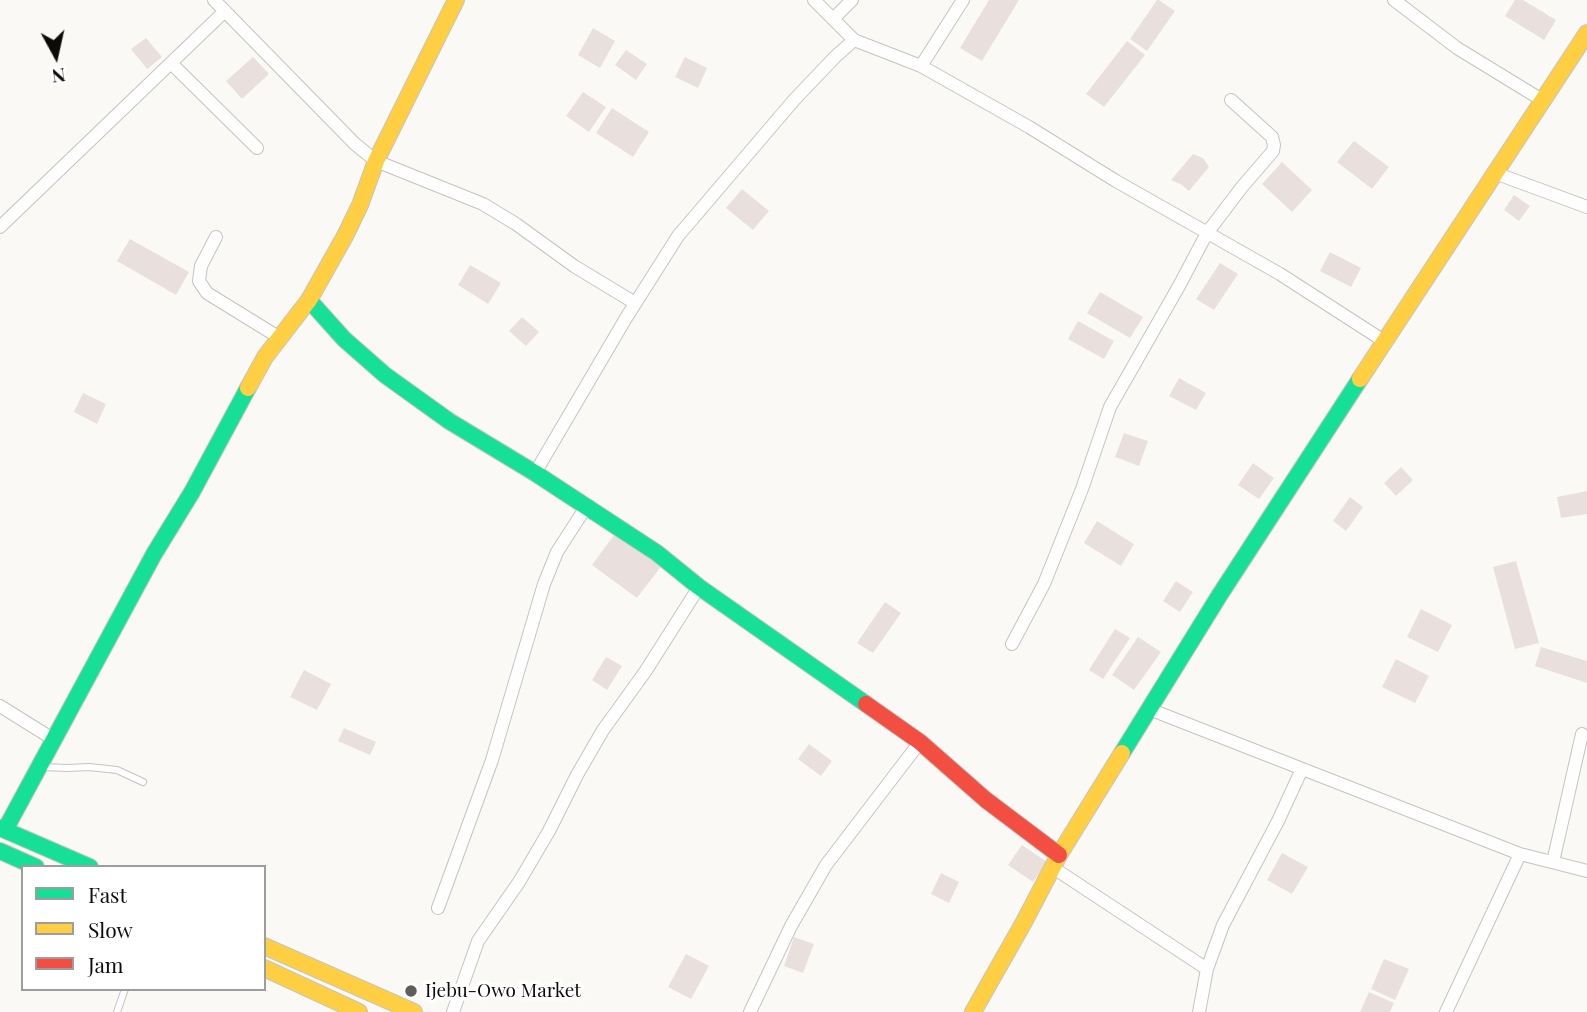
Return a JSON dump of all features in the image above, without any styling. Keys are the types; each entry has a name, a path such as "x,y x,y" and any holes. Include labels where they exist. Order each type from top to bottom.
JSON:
{"street":[{"path":"214,0 355,144 376,162 483,204 574,266 635,303"},
{"path":"85,865 3,829 41,766 53,739 154,554 192,492 265,357 309,300 345,236 376,162 456,0"},
{"path":"814,0 855,40 921,66 1017,120 1116,181 1280,274 1384,341"},
{"path":"833,19 852,0"},
{"path":"921,66 963,0"},
{"path":"1394,0 1457,48 1542,100"},
{"path":"0,227 225,11"},
{"path":"973,1012 1056,861 1226,584 1587,33"},
{"path":"535,473 635,303 686,227 794,100 855,40"},
{"path":"171,63 257,148"},
{"path":"1012,644 1044,584 1082,489 1110,407 1207,233 1273,151 1272,138 1231,100"},
{"path":"1495,173 1587,207"},
{"path":"216,237 201,266 199,281 207,293 280,338"},
{"path":"309,300 344,339 385,375 449,421 535,473 657,554 699,587 919,742 1056,861 1207,969"},
{"path":"438,908 492,760 544,583 557,552 586,507"},
{"path":"453,1012 478,942 519,882 603,730 645,672 699,587"},
{"path":"0,706 53,739"},
{"path":"1149,709 1520,854 1587,871"},
{"path":"1553,862 1582,734"},
{"path":"750,1012 791,926 826,865 919,742"},
{"path":"1199,1012 1207,969 1223,925 1302,769"},
{"path":"0,851 32,865"},
{"path":"1446,1012 1520,854"},
{"path":"266,947 414,1012"},
{"path":"266,969 359,1012"}],"lane":[{"path":"41,766 117,770 143,782"},
{"path":"117,1012 124,991"}],"building":[{"path":"989,0 1019,0 982,61 960,48"},
{"path":"1157,0 1175,11 1147,51 1130,39"},
{"path":"1515,0 1523,0 1556,20 1544,40 1505,16"},
{"path":"593,28 615,41 600,68 578,55"},
{"path":"146,38 162,57 147,69 131,49"},
{"path":"1127,41 1145,55 1104,107 1086,94"},
{"path":"626,50 647,64 636,80 615,65"},
{"path":"253,57 269,74 242,99 226,81"},
{"path":"685,57 707,68 698,88 675,77"},
{"path":"583,92 606,107 589,132 566,116"},
{"path":"612,108 649,132 633,157 596,133"},
{"path":"1354,141 1389,167 1372,189 1337,162"},
{"path":"1193,154 1203,158 1209,167 1189,191 1171,180"},
{"path":"1282,162 1312,190 1292,212 1262,184"},
{"path":"742,189 769,211 753,230 726,208"},
{"path":"1514,195 1530,206 1519,221 1504,210"},
{"path":"130,239 189,272 176,295 117,261"},
{"path":"1330,252 1361,268 1351,287 1320,271"},
{"path":"1220,263 1238,274 1214,310 1196,299"},
{"path":"470,265 501,283 488,304 458,285"},
{"path":"1100,292 1143,317 1130,338 1087,313"},
{"path":"522,317 539,332 526,346 509,331"},
{"path":"1078,321 1114,341 1104,359 1068,339"},
{"path":"1179,378 1206,393 1196,410 1169,396"},
{"path":"83,393 106,404 97,424 74,412"},
{"path":"1124,433 1148,441 1139,466 1115,457"},
{"path":"1253,463 1274,478 1259,499 1238,485"},
{"path":"1401,467 1413,480 1396,496 1384,483"},
{"path":"1587,491 1587,514 1561,518 1557,497"},
{"path":"1350,497 1363,507 1346,531 1333,521"},
{"path":"1097,521 1134,544 1121,566 1084,543"},
{"path":"617,531 663,564 637,598 592,565"},
{"path":"1516,561 1539,643 1515,649 1493,567"},
{"path":"1176,581 1193,592 1180,612 1163,601"},
{"path":"885,602 901,613 873,653 857,643"},
{"path":"1421,609 1452,625 1438,652 1407,637"},
{"path":"1115,629 1130,638 1103,679 1089,670"},
{"path":"1138,637 1161,652 1134,690 1112,675"},
{"path":"1541,647 1587,661 1587,683 1535,666"},
{"path":"606,657 622,666 607,690 592,680"},
{"path":"1396,659 1429,676 1415,703 1382,687"},
{"path":"304,670 331,684 317,710 290,697"},
{"path":"344,728 376,742 370,755 338,741"},
{"path":"809,744 832,761 821,776 798,759"},
{"path":"1022,845 1047,862 1033,882 1008,865"},
{"path":"1282,853 1308,867 1292,894 1267,880"},
{"path":"941,873 959,882 949,903 931,894"},
{"path":"794,937 814,944 803,973 784,966"},
{"path":"686,954 709,966 691,999 668,987"},
{"path":"1384,959 1409,969 1395,1000 1371,989"},
{"path":"1369,992 1394,1003 1390,1012 1360,1012"}],"traffic: fast":[{"path":"309,300 344,339 385,375 449,421 535,473 657,553 699,587 866,704"},
{"path":"1122,753 1219,596 1360,379"},
{"path":"5,830 154,554 192,492 248,388"},
{"path":"0,828 85,865"},
{"path":"0,851 32,865"}],"traffic: slow":[{"path":"248,388 265,357 309,300 345,236 376,161 456,0"},
{"path":"1360,379 1587,33"},
{"path":"973,1012 1059,855 1122,753"},
{"path":"266,947 414,1012"},
{"path":"266,969 359,1012"}],"traffic: jam":[{"path":"866,704 920,742 986,800 1059,855"}],"place":[{"name":"Ijebu-Owo Market","path":"411,991"}]}
